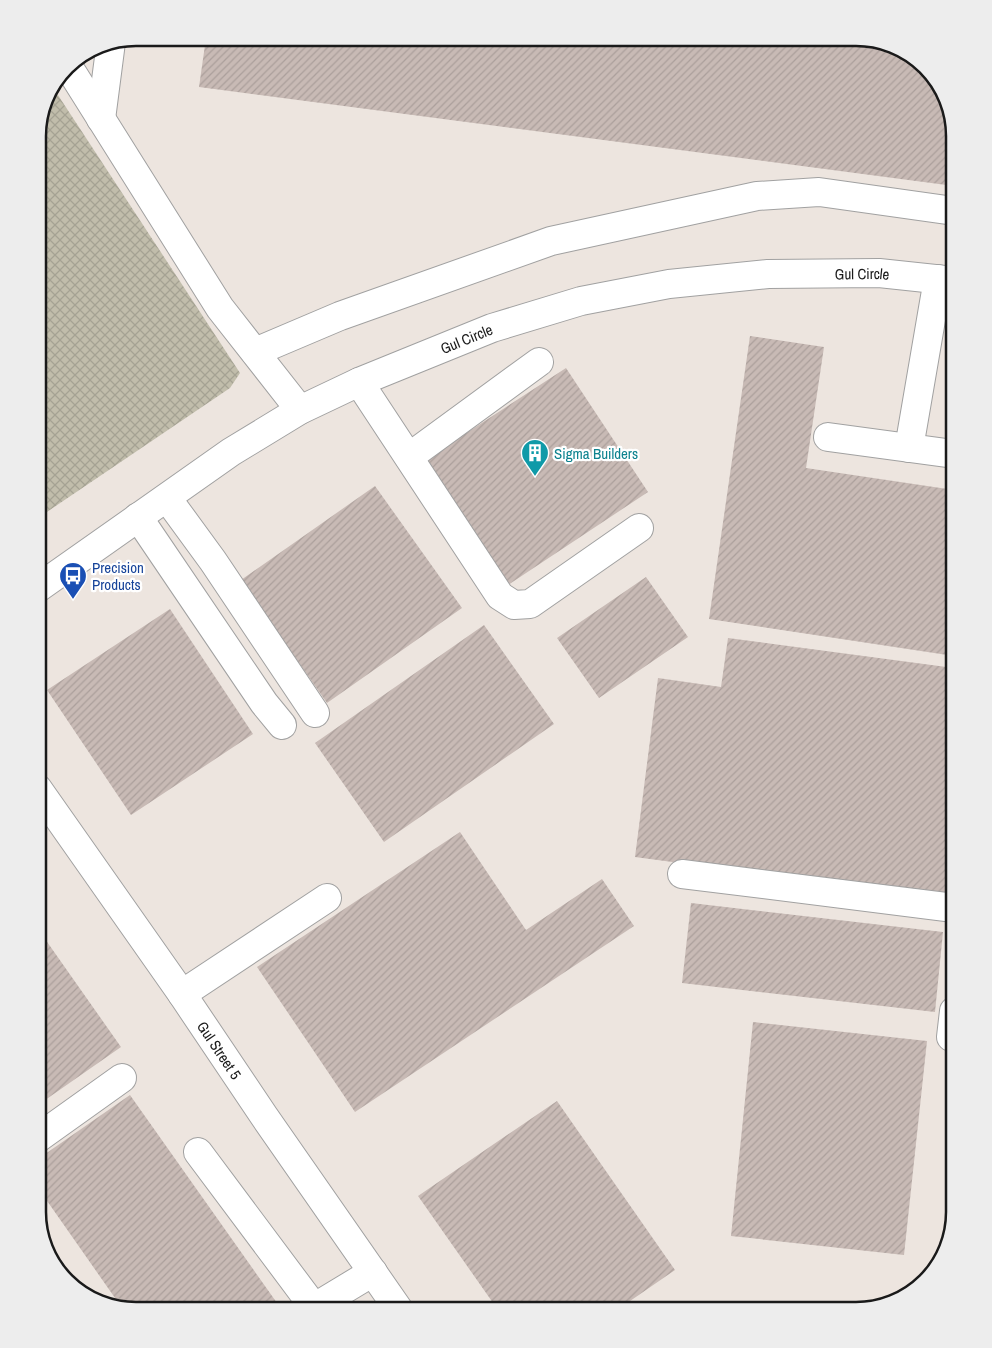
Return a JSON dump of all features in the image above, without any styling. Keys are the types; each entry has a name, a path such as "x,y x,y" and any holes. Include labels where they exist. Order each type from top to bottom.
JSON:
{"street":[{"path":"101,119 110,50"},
{"path":"73,73 220,308 300,410"},
{"path":"256,352 340,316 551,241 757,196 819,192 946,210"},
{"name":"Gul Circle","path":"46,582 167,498 229,450 300,410 359,382 492,328 581,301 670,284 768,274 879,273 946,280"},
{"path":"909,448 946,280"},
{"path":"409,457 539,362"},
{"path":"359,382 500,596 514,605 530,604 639,528"},
{"path":"828,437 946,453"},
{"path":"167,498 213,561 316,713"},
{"path":"138,517 264,703 282,725"},
{"name":"Gul Street 5","path":"46,800 182,994 394,1302"},
{"path":"682,874 946,907"},
{"path":"182,994 327,898"},
{"path":"46,1132 122,1078"},
{"path":"198,1152 311,1302"},
{"path":"327,1302 373,1272"}],"shaded area":[{"path":"57,93 240,373 230,388 46,513 46,130 49,113"}],"building":[{"path":"205,46 862,46 885,51 906,61 927,81 934,91 943,113 945,124 946,185 199,87"},
{"path":"750,336 824,347 806,468 946,489 946,655 709,619"},
{"name":"Sigma Builders","path":"566,368 648,492 505,587 422,462"},
{"path":"375,486 462,608 327,703 241,580"},
{"path":"646,577 688,637 599,698 557,638"},
{"path":"170,609 253,734 131,815 47,690"},
{"path":"484,625 554,724 384,842 315,743"},
{"path":"728,638 946,667 946,899 635,857 658,678 721,687"},
{"path":"460,832 526,930 602,879 634,926 355,1112 257,967"},
{"path":"691,903 943,932 935,1012 682,983"},
{"path":"46,940 121,1047 46,1099"},
{"path":"753,1022 927,1041 904,1255 731,1236"},
{"path":"130,1095 276,1302 130,1302 116,1299 46,1199 46,1153"},
{"path":"557,1101 675,1270 629,1302 492,1302 418,1196"}],"place":[{"name":"Sigma Builders","path":"535,477"},
{"name":"Precision Products","path":"73,600"}]}
